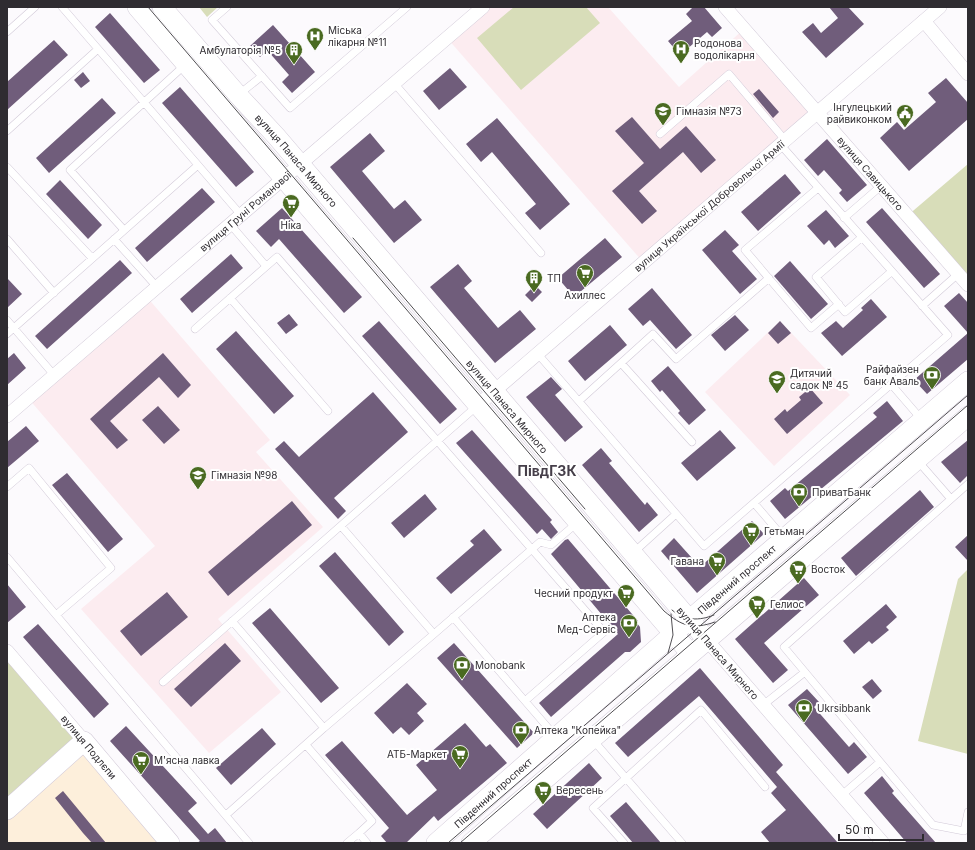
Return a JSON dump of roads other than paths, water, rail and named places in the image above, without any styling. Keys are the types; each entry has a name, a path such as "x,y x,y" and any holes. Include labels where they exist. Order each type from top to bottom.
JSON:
{"main road":[{"name":"вулиця Панаса Мирного","path":"137,7 690,653"},
{"name":"вулиця Панаса Мирного","path":"162,7 300,164 493,392 706,639"},
{"name":"Південний проспект","path":"436,843 689,620 968,381"},
{"path":"471,843 706,639 968,416"},
{"path":"7,810 84,741"},
{"name":"вулиця Подлєпи","path":"84,741 170,843"}],"street":[{"name":"вулиця Груні Романової","path":"7,416 483,7"},
{"name":"вулиця Савицького","path":"725,7 968,285"},
{"name":"вулиця Української Добровольчої Армії","path":"478,405 940,7"},
{"path":"924,22 968,74"},
{"name":"вулиця Панаса Мирного","path":"706,639 881,842"},
{"name":"вулиця Подлєпи","path":"7,651 84,741"}],"lane":[{"path":"7,32 35,7"},
{"path":"62,7 241,215"},
{"path":"227,7 212,20 290,108 407,7"},
{"path":"7,131 98,49"},
{"path":"124,230 70,170 187,64"},
{"path":"537,353 704,546 948,335 818,188 729,74 660,134"},
{"path":"238,95 262,76"},
{"path":"394,83 541,253"},
{"path":"7,334 198,165"},
{"path":"7,166 92,258"},
{"path":"844,218 881,186"},
{"path":"818,188 745,250 811,328 839,304"},
{"path":"230,224 266,266"},
{"path":"861,238 816,277 845,312 891,272"},
{"path":"7,239 54,293"},
{"path":"114,239 157,287"},
{"path":"195,329 277,257 604,632 525,701"},
{"path":"922,306 958,274"},
{"path":"579,401 653,334 676,359 769,278"},
{"path":"230,298 328,411"},
{"path":"7,320 54,375"},
{"path":"621,363 692,442"},
{"path":"891,384 922,420"},
{"path":"162,682 478,405"},
{"path":"916,460 951,499"},
{"path":"7,487 29,468 111,568 56,615"},
{"path":"968,484 784,647 933,825 964,831 968,812"},
{"path":"754,503 784,538"},
{"path":"632,554 676,514"},
{"path":"226,815 324,728 540,542 551,545 578,522"},
{"path":"341,526 434,634"},
{"path":"7,557 249,843"},
{"path":"452,617 556,737"},
{"path":"232,621 324,728"},
{"path":"763,705 805,672"},
{"path":"624,843 593,808 625,777 701,710 765,787"},
{"path":"592,738 682,843"},
{"path":"306,745 372,821 347,843"},
{"path":"842,795 880,762"},
{"path":"359,833 367,843"}],"tram line":[{"path":"148,7 664,611 676,620 688,625 700,626 715,622"},
{"path":"353,238 585,509"},
{"path":"448,843 968,395"},
{"path":"460,843 968,405"},
{"path":"672,610 677,614 692,619 714,615"},
{"path":"668,653 673,635 671,614"}],"place":[{"name":"Міська лікарня №11","path":"315,51"},
{"name":"Родонова водолікарня","path":"681,64"},
{"name":"Амбулаторія №5","path":"294,65"},
{"name":"Гімназія №73","path":"663,126"},
{"name":"Інгулецький райвиконком","path":"905,128"},
{"name":"Ніка","path":"291,218"},
{"name":"Ахиллес","path":"585,288"},
{"name":"ТП","path":"534,293"},
{"name":"Райфайзен банк Аваль","path":"932,390"},
{"name":"Дитячий садок № 45","path":"777,394"},
{"name":"Гімназія №98","path":"198,490"},
{"name":"ПриватБанк","path":"799,507"},
{"name":"Гетьман","path":"751,546"},
{"name":"Гавана","path":"717,576"},
{"name":"Восток","path":"798,584"},
{"name":"Чесний продукт","path":"626,608"},
{"name":"Гелиос","path":"757,619"},
{"name":"Аптека Мед-Сервіс","path":"629,638"},
{"name":"Monobank","path":"462,680"},
{"name":"Ukrsibbank","path":"804,723"},
{"name":"Аптека \"Копейка\"","path":"521,745"},
{"name":"АТБ-Маркет","path":"460,769"},
{"name":"М'ясна лавка","path":"141,775"},
{"name":"Вересень","path":"543,805"}],"district":[{"name":"ПівдГЗК","path":"547,470"}]}
